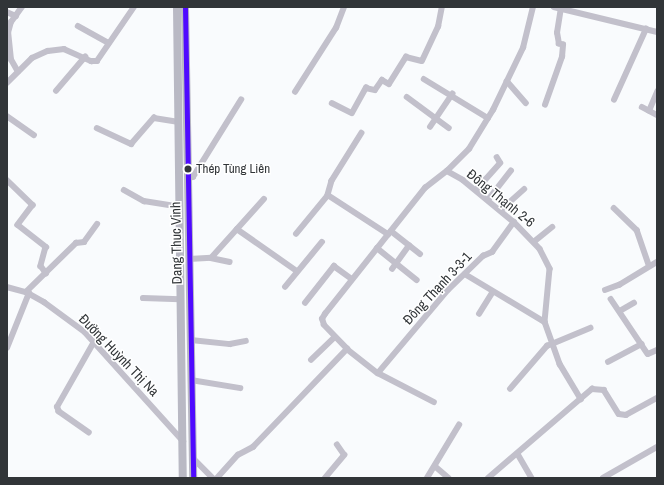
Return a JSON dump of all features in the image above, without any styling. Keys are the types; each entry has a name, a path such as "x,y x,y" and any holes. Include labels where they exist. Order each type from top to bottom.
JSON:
{"main road":[{"name":"Dang Thuc Vinh","path":"176,7 183,478"},
{"name":"Dang Thuc Vinh","path":"186,7 193,478"}],"street":[{"path":"18,72 12,60 7,43 11,22 22,7"},
{"path":"7,83 32,58 48,51 64,49 97,61 134,7"},
{"path":"295,92 336,28 344,7"},
{"path":"332,103 352,113 366,88 375,90 382,80 389,84 406,57 422,61 438,27 442,7"},
{"path":"447,172 469,149 488,118 523,48 533,7"},
{"path":"554,7 657,32"},
{"path":"585,7 585,14"},
{"path":"546,105 562,58 563,45 559,44 557,33 561,8"},
{"path":"7,12 16,16"},
{"path":"78,26 109,43"},
{"path":"614,100 646,30"},
{"path":"56,91 85,57"},
{"path":"424,79 452,94 488,118"},
{"path":"507,81 526,103"},
{"path":"649,111 657,92"},
{"path":"430,128 452,94"},
{"path":"407,97 449,128"},
{"path":"188,178 192,177 241,100"},
{"path":"642,107 657,115"},
{"path":"7,116 34,135"},
{"path":"97,128 131,144 154,118 178,122"},
{"path":"296,234 328,195 332,181 362,133"},
{"path":"476,190 500,164 496,158"},
{"path":"488,200 511,171"},
{"name":"Đông Thạnh 2-6","path":"334,338 322,322 325,314 425,188 447,172 476,190 501,210 535,241 550,269 545,322 560,364 581,398"},
{"path":"7,180 33,205 18,225 46,247 41,266 46,273"},
{"path":"501,210 524,189"},
{"path":"124,190 144,200 180,207"},
{"path":"328,195 390,233 420,254"},
{"path":"211,258 264,200"},
{"path":"614,208 637,230 649,264"},
{"name":"Đông Thạnh 3-3-1","path":"378,373 465,274 492,252 514,222"},
{"path":"7,348 27,293 76,243 84,242 97,224"},
{"path":"535,241 552,227"},
{"path":"237,229 297,271"},
{"path":"284,287 322,242"},
{"path":"392,269 409,246"},
{"path":"377,248 417,280"},
{"path":"189,259 211,258 230,262"},
{"path":"605,290 620,285 649,264 657,262"},
{"path":"305,303 334,266 352,279"},
{"path":"465,274 545,322"},
{"name":"Đường Huỳnh Thị Na","path":"7,287 27,293 62,314 94,342 183,442"},
{"path":"479,314 493,292"},
{"path":"143,298 180,299"},
{"path":"611,299 648,354 657,350"},
{"path":"620,311 634,303"},
{"path":"510,389 553,343 590,328"},
{"path":"311,360 334,338 378,373 434,402"},
{"path":"190,340 230,344 246,341"},
{"path":"89,433 59,412 57,407 94,342"},
{"path":"608,362 642,344"},
{"path":"217,478 235,457 253,447 347,349"},
{"path":"191,380 240,388"},
{"path":"488,478 518,454 592,389 598,388 604,390 619,414 626,415 657,398"},
{"path":"428,478 459,425"},
{"path":"325,478 344,455 337,445"},
{"path":"603,478 657,447"},
{"path":"518,454 532,478"},
{"path":"192,457 213,478"},
{"path":"435,466 449,478"},
{"path":"615,472 618,478"}],"transit line":[{"path":"185,7 193,478"}],"place":[{"name":"Thép Tùng Liên","path":"188,169"}]}
